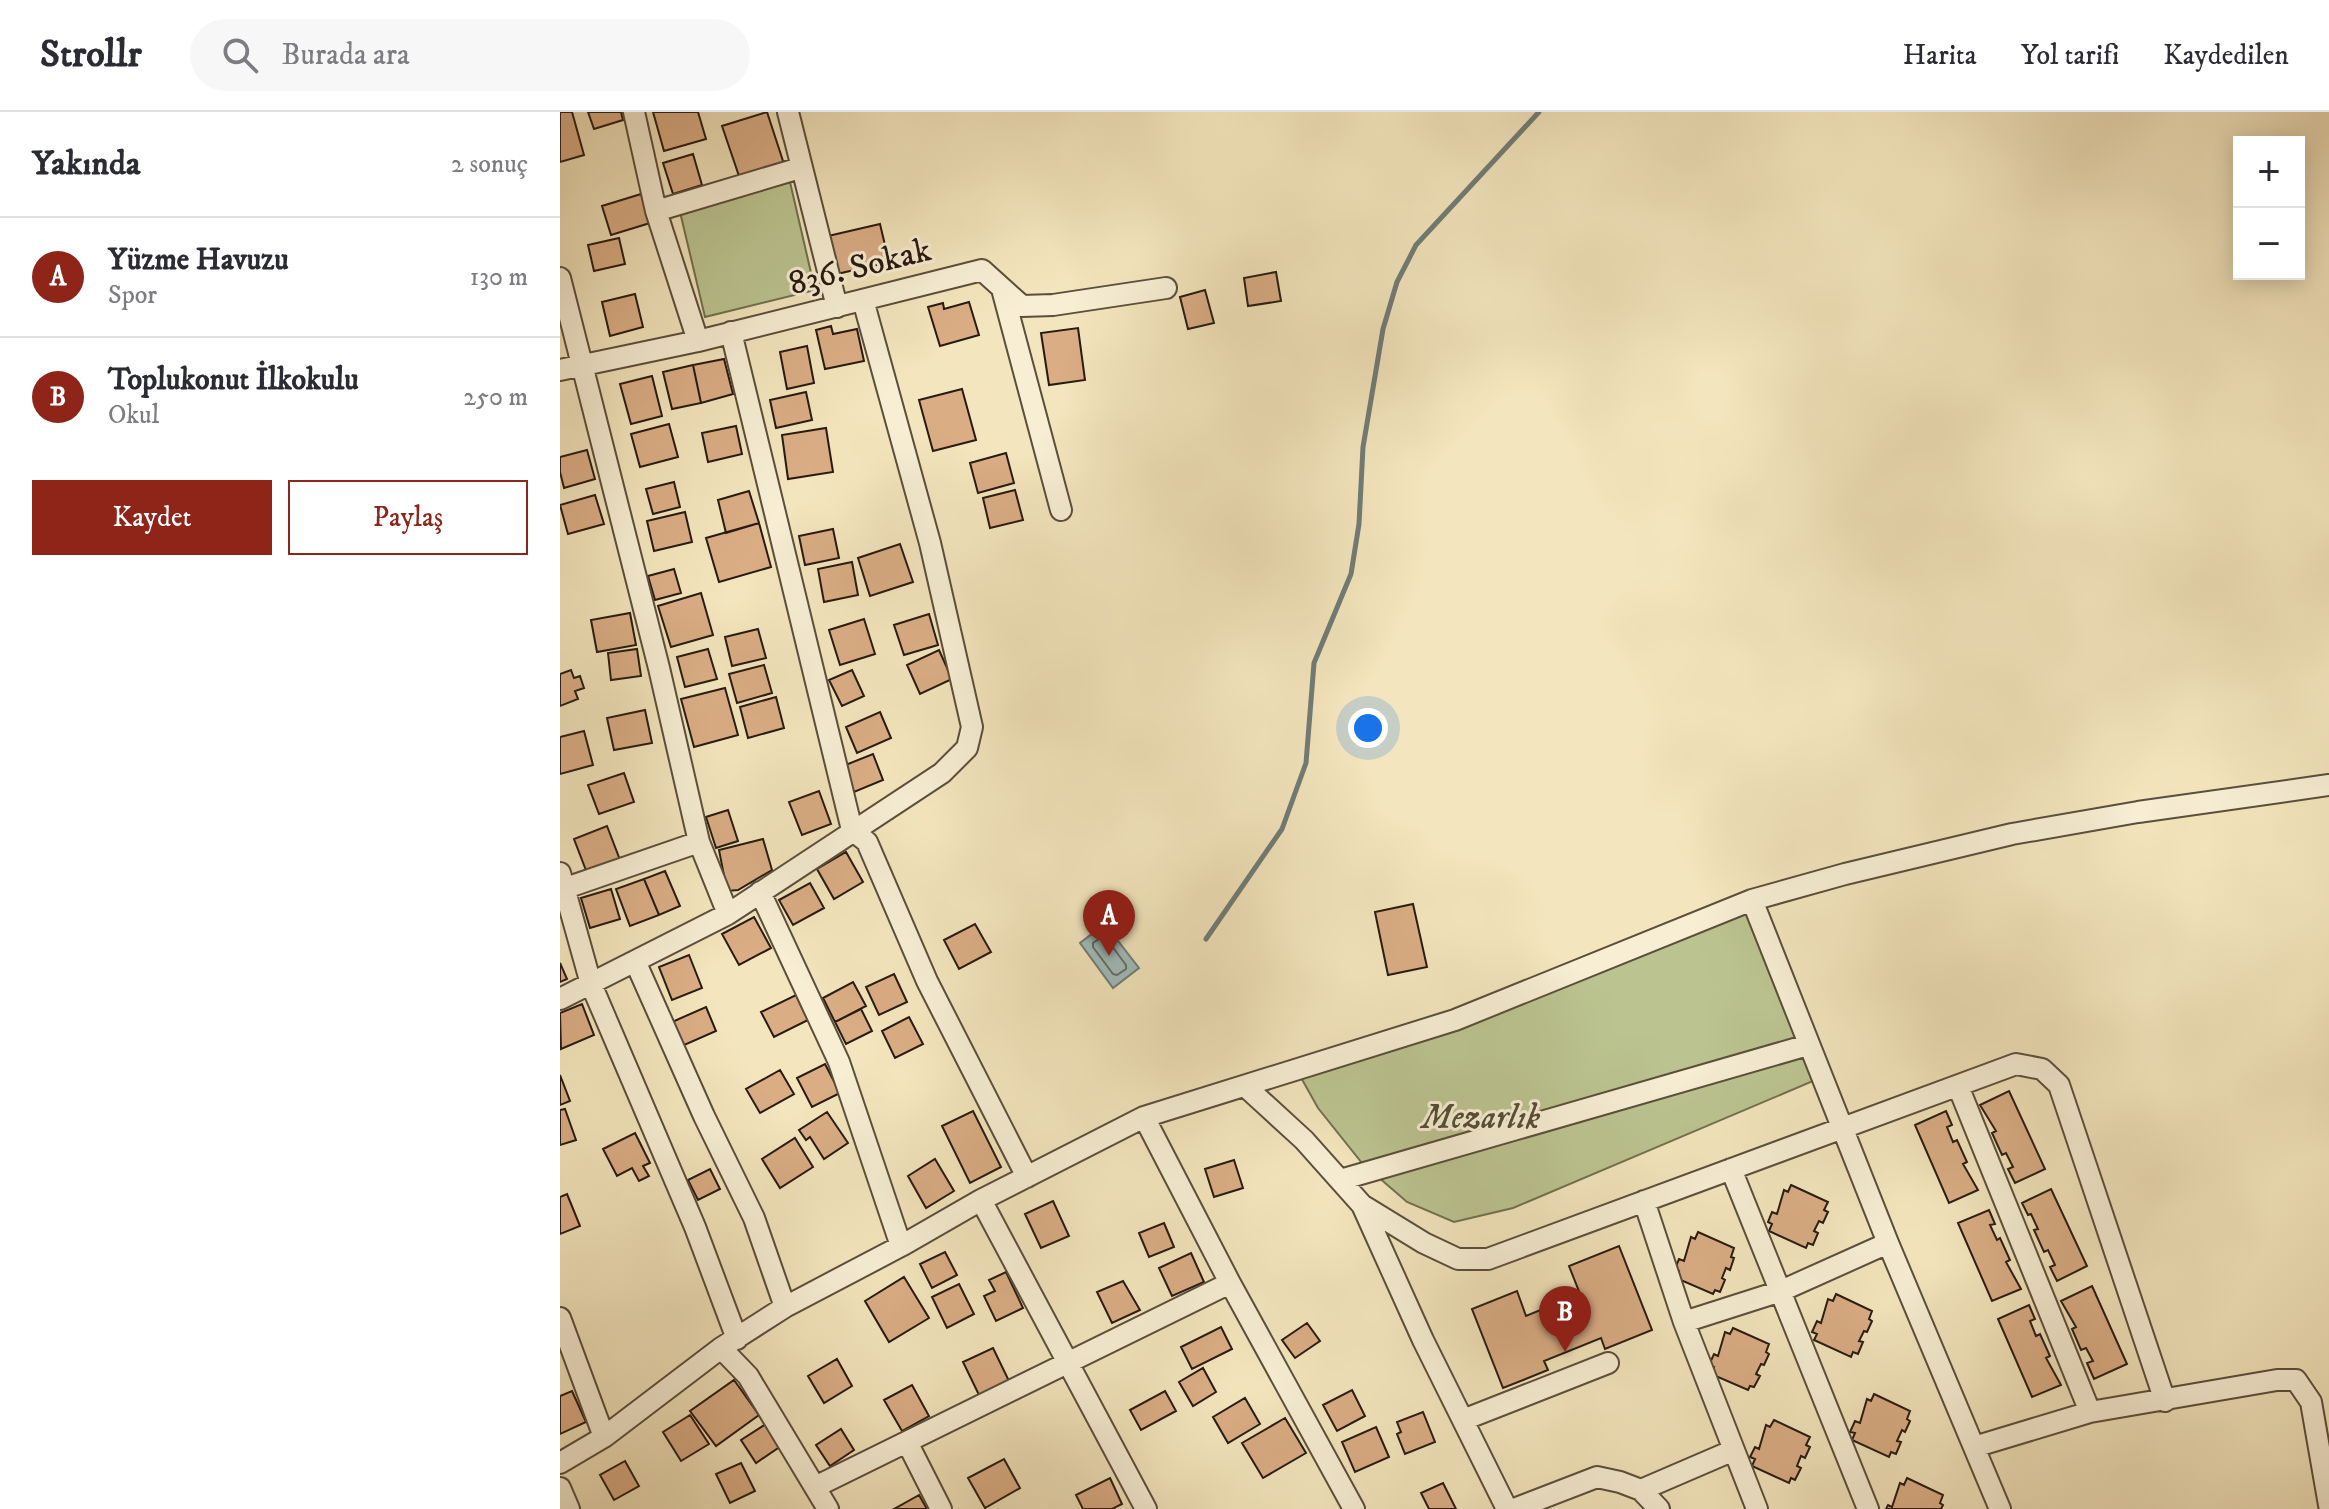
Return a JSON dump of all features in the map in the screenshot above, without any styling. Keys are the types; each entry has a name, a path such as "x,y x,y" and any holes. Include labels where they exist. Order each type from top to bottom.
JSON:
{"street":[{"path":"634,112 656,211 698,341"},
{"path":"788,112 837,307"},
{"path":"656,211 800,168"},
{"name":"836. Sokak","path":"560,370 698,341 982,270 1022,306 1166,288"},
{"path":"560,278 659,668 699,842 728,914"},
{"path":"1002,289 1061,510"},
{"path":"560,999 728,914 942,773 967,748 972,727 930,543 863,300"},
{"path":"731,332 852,830 867,842 927,981 1027,1177"},
{"path":"560,1463 604,1437 729,1344 785,1307 981,1200 1144,1117 1455,1020 1752,900 2012,834 2138,812 2329,785"},
{"path":"699,842 561,884 591,984 695,1227 729,1344 828,1509"},
{"path":"760,892 839,1062 901,1246"},
{"path":"1752,900 1888,1243 2000,1509"},
{"path":"635,961 704,1116 754,1218 785,1307"},
{"path":"1340,1180 1808,1045"},
{"path":"1362,1205 1424,1243 1458,1259 1488,1259 2016,1064 2042,1069 2059,1085 2165,1401"},
{"path":"1245,1086 1304,1140 1362,1205 1507,1509"},
{"path":"1958,1086 2090,1412"},
{"path":"1144,1117 1230,1283 1354,1509"},
{"path":"1731,1169 1868,1509"},
{"path":"981,1200 1069,1362 1142,1507"},
{"path":"1644,1201 1684,1322 1757,1509"},
{"path":"1684,1322 1781,1291 1888,1243"},
{"path":"815,1487 1230,1283"},
{"path":"560,1318 604,1437"},
{"path":"1463,1420 1608,1363"},
{"path":"1974,1447 2090,1412 2277,1380 2296,1380 2311,1402 2329,1505"},
{"path":"907,1442 941,1509"},
{"path":"1641,1490 1734,1450"},
{"path":"1514,1509 1597,1477 1641,1490 1659,1509"},
{"path":"560,1488 569,1509"}],"green space":[{"path":"790,182 815,290 705,317 680,212"},
{"name":"Mezarlık","path":"1748,911 1813,1081 1513,1208 1454,1222 1407,1202 1362,1163 1318,1108 1299,1074"}],"water":[{"path":"1105,924 1139,968 1113,988 1080,943"}],"building":[{"path":"560,112 572,112 584,155 560,162"},
{"path":"588,112 621,112 623,120 594,129"},
{"path":"653,112 698,112 706,139 664,151"},
{"path":"767,112 784,164 740,179 722,126"},
{"path":"693,154 702,185 673,194 663,163"},
{"path":"641,194 650,223 611,235 602,206"},
{"path":"880,224 889,262 837,274 828,236"},
{"path":"619,238 625,264 594,271 588,245"},
{"path":"1276,272 1281,301 1248,306 1244,278"},
{"path":"1205,290 1214,323 1188,329 1180,297"},
{"path":"635,294 643,327 610,336 602,302"},
{"path":"969,302 979,335 940,346 928,307 943,303 944,309"},
{"path":"831,326 833,334 857,329 864,361 825,369 816,330"},
{"path":"1078,328 1085,380 1049,385 1041,333"},
{"path":"807,346 814,383 787,389 780,352"},
{"path":"724,359 733,394 701,403 693,365"},
{"path":"693,365 701,403 672,409 663,372"},
{"path":"652,376 662,416 631,424 620,384"},
{"path":"962,389 976,440 933,451 919,400"},
{"path":"806,392 812,420 776,428 770,400"},
{"path":"669,424 678,457 640,467 631,434"},
{"path":"736,426 742,454 708,462 702,433"},
{"path":"826,428 833,472 788,479 782,435"},
{"path":"587,450 595,479 564,488 560,457"},
{"path":"1006,453 1014,483 978,493 970,463"},
{"path":"674,482 680,507 653,514 646,489"},
{"path":"1015,490 1023,520 990,528 983,498"},
{"path":"749,491 759,523 726,533 718,500"},
{"path":"595,495 604,524 568,534 560,505"},
{"path":"685,512 692,542 654,551 647,521"},
{"path":"759,523 771,567 719,582 706,538"},
{"path":"833,529 839,558 805,565 799,536"},
{"path":"900,544 913,582 870,596 858,558"},
{"path":"852,562 858,595 824,602 818,569"},
{"path":"674,569 681,593 655,600 648,576"},
{"path":"701,593 713,635 671,647 658,606"},
{"path":"630,613 636,645 597,652 591,620"},
{"path":"929,614 938,645 904,655 894,625"},
{"path":"864,619 875,654 840,665 829,630"},
{"path":"758,629 766,658 732,666 725,637"},
{"path":"637,649 641,676 611,680 608,653"},
{"path":"708,649 717,679 685,687 677,657"},
{"path":"939,650 952,679 920,694 907,665"},
{"path":"764,665 772,693 737,703 729,674"},
{"path":"571,670 574,678 580,676 584,688 575,691 578,699 560,706 560,674"},
{"path":"852,670 864,696 842,706 829,680"},
{"path":"725,688 738,735 694,747 681,699"},
{"path":"776,697 784,728 748,738 740,707"},
{"path":"645,710 652,743 614,750 607,718"},
{"path":"880,712 891,738 857,753 846,727"},
{"path":"584,731 593,765 560,774 560,737"},
{"path":"873,754 883,780 854,792 843,766"},
{"path":"624,773 634,802 599,814 588,785"},
{"path":"819,791 831,824 802,835 789,802"},
{"path":"728,810 738,841 716,848 706,817"},
{"path":"607,826 620,860 587,873 574,839"},
{"path":"763,839 772,870 738,890 727,891 719,850"},
{"path":"846,852 863,882 834,899 817,869"},
{"path":"665,871 680,906 659,915 644,879"},
{"path":"644,879 659,915 630,926 616,889"},
{"path":"810,883 824,908 793,925 779,900"},
{"path":"611,889 620,919 590,928 581,898"},
{"path":"1413,904 1427,967 1388,975 1375,912"},
{"path":"754,917 771,948 739,965 722,934"},
{"path":"975,924 991,952 959,969 944,940"},
{"path":"689,955 702,988 672,1000 659,967"},
{"path":"560,963 567,979 560,982"},
{"path":"894,974 907,1002 879,1015 866,987"},
{"path":"853,982 866,1006 835,1022 823,998"},
{"path":"796,995 808,1020 774,1037 761,1012"},
{"path":"582,1004 594,1035 561,1049 560,1013"},
{"path":"706,1007 716,1031 682,1046 672,1022"},
{"path":"861,1009 872,1031 846,1044 835,1022"},
{"path":"909,1017 923,1044 895,1058 882,1031"},
{"path":"825,1064 840,1093 812,1107 797,1078"},
{"path":"780,1070 794,1094 760,1113 746,1089"},
{"path":"560,1075 570,1101 560,1105"},
{"path":"2009,1091 2045,1169 2015,1183 2008,1169 2013,1167 2006,1153 2002,1155 1992,1133 1996,1131 1980,1105"},
{"path":"565,1109 576,1140 560,1145 560,1110"},
{"path":"973,1111 1001,1167 970,1183 942,1126"},
{"path":"1946,1111 1952,1125 1947,1127 1953,1142 1957,1140 1967,1162 1963,1164 1978,1190 1949,1203 1915,1125"},
{"path":"827,1112 848,1143 824,1159 810,1137 806,1140 799,1130"},
{"path":"635,1133 650,1163 643,1166 649,1176 639,1181 632,1168 617,1176 603,1149"},
{"path":"795,1138 813,1167 780,1188 762,1159"},
{"path":"935,1159 954,1191 926,1208 908,1176"},
{"path":"1234,1160 1243,1188 1214,1197 1205,1169"},
{"path":"710,1169 720,1189 698,1200 688,1180"},
{"path":"1791,1185 1828,1202 1823,1223 1819,1221 1814,1231 1818,1233 1813,1245 1808,1243 1806,1248 1769,1231 1772,1212 1777,1214 1784,1190 1788,1192"},
{"path":"2051,1189 2087,1266 2057,1281 2050,1267 2055,1265 2048,1250 2044,1252 2034,1230 2038,1229 2022,1203"},
{"path":"567,1194 580,1226 560,1234 560,1197"},
{"path":"1053,1201 1069,1236 1041,1248 1025,1214"},
{"path":"1989,1210 1995,1224 1990,1225 1997,1240 2000,1238 2010,1260 2006,1262 2021,1289 1992,1301 1958,1223"},
{"path":"1164,1223 1174,1247 1149,1257 1139,1233"},
{"path":"1698,1232 1734,1248 1731,1257 1734,1258 1730,1270 1726,1268 1720,1292 1715,1290 1713,1294 1676,1278 1679,1259 1684,1261 1691,1237 1695,1239"},
{"path":"1619,1246 1652,1330 1605,1349 1601,1338 1544,1361 1548,1370 1503,1388 1472,1309 1517,1291 1526,1316 1580,1294 1569,1266"},
{"path":"945,1252 957,1275 932,1288 920,1264"},
{"path":"1191,1253 1204,1282 1172,1296 1159,1268"},
{"path":"1006,1272 1023,1308 996,1321 984,1296 995,1291 989,1280"},
{"path":"904,1277 929,1318 889,1342 865,1301"},
{"path":"1123,1281 1140,1310 1112,1323 1097,1292"},
{"path":"959,1284 974,1314 947,1328 932,1297"},
{"path":"2092,1286 2127,1364 2094,1379 2087,1363 2093,1361 2086,1348 2081,1350 2072,1329 2076,1327 2061,1301"},
{"path":"1836,1294 1872,1311 1869,1319 1872,1321 1859,1341 1863,1342 1858,1354 1853,1352 1851,1357 1814,1340 1817,1334 1812,1332 1817,1321 1821,1323 1828,1299 1833,1301"},
{"path":"2029,1305 2035,1319 2030,1321 2036,1336 2040,1334 2050,1356 2046,1358 2061,1385 2032,1397 1998,1319"},
{"path":"1307,1323 1320,1341 1295,1358 1282,1340"},
{"path":"1221,1327 1232,1349 1192,1369 1181,1347"},
{"path":"1733,1328 1769,1344 1766,1352 1769,1354 1756,1374 1760,1376 1754,1387 1750,1386 1748,1390 1711,1374 1714,1367 1709,1365 1714,1354 1718,1356 1725,1332 1730,1334"},
{"path":"993,1348 1009,1381 979,1395 963,1362"},
{"path":"837,1359 852,1386 824,1403 808,1376"},
{"path":"1203,1368 1216,1392 1193,1406 1179,1382"},
{"path":"734,1380 759,1415 716,1446 690,1411"},
{"path":"912,1385 929,1416 902,1431 884,1400"},
{"path":"1352,1390 1365,1416 1337,1431 1323,1405"},
{"path":"572,1391 586,1422 560,1434 560,1396"},
{"path":"1165,1391 1176,1411 1141,1430 1130,1410"},
{"path":"1874,1394 1910,1411 1907,1419 1910,1421 1897,1441 1901,1442 1896,1454 1891,1452 1889,1457 1852,1440 1855,1433 1850,1432 1855,1421 1860,1423 1867,1399 1871,1401"},
{"path":"1245,1398 1260,1424 1228,1443 1213,1417"},
{"path":"1423,1412 1435,1442 1405,1454 1397,1434 1401,1432 1397,1422"},
{"path":"690,1415 709,1444 681,1461 663,1432"},
{"path":"1285,1418 1306,1453 1263,1478 1242,1443"},
{"path":"1774,1420 1810,1437 1806,1445 1810,1447 1797,1466 1801,1468 1795,1480 1791,1478 1789,1483 1752,1466 1755,1459 1750,1457 1755,1447 1759,1449 1766,1425 1770,1427"},
{"path":"766,1424 781,1446 756,1463 741,1440"},
{"path":"1376,1427 1389,1457 1355,1472 1342,1442"},
{"path":"841,1429 854,1450 830,1466 816,1445"},
{"path":"1004,1459 1020,1488 985,1508 968,1478"},
{"path":"625,1461 639,1486 614,1500 600,1475"},
{"path":"741,1463 755,1491 730,1503 716,1474"},
{"path":"1110,1478 1122,1504 1112,1509 1083,1509 1076,1495"},
{"path":"1907,1478 1943,1495 1941,1509 1886,1509 1888,1505 1892,1507 1900,1483 1904,1485"},
{"path":"1443,1483 1456,1509 1429,1509 1421,1493"},
{"path":"919,1495 927,1509 894,1509"}],"waterway":[{"path":"1206,939 1282,829 1306,763 1314,663 1351,574 1359,524 1363,447 1383,329 1397,282 1416,245 1539,112"}],"place":[{"name":"Yüzme Havuzu","path":"1109,956"},
{"name":"Toplukonut İlkokulu","path":"1565,1352"}]}
